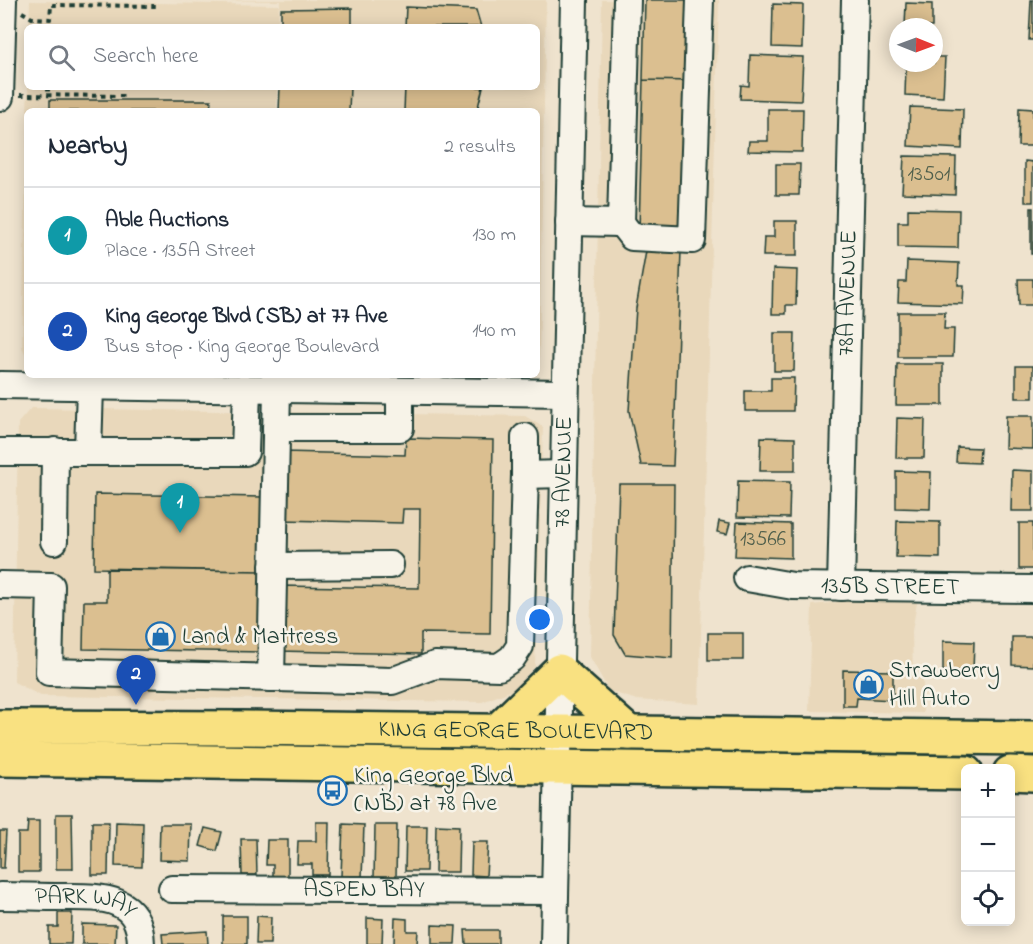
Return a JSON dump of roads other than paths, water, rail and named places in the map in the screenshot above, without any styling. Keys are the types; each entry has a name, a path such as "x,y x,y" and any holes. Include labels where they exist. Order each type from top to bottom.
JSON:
{"main road":[{"path":"497,731 559,659 629,733"},
{"name":"KING GEORGE BOULEVARD","path":"0,727 1033,738"},
{"name":"KING GEORGE BOULEVARD","path":"0,759 961,773"},
{"path":"1015,773 1033,774"}],"street":[{"name":"78 AVENUE","path":"554,944 574,0"},
{"path":"627,0 621,223 632,237 692,240 700,0"},
{"name":"78A AVENUE","path":"841,587 855,0"},
{"path":"10,96 12,6"},
{"path":"569,222 621,223"},
{"path":"0,385 564,393"},
{"path":"88,451 90,387"},
{"path":"0,452 245,452 247,389"},
{"path":"271,678 277,389"},
{"path":"276,428 400,428 400,391"},
{"path":"0,585 51,586 49,672 392,681 435,665 499,667 512,658 520,646 525,437"},
{"path":"54,541 55,451"},
{"path":"525,475 563,474"},
{"path":"273,566 390,565"},
{"name":"135B STREET","path":"747,578 793,586 1033,589"},
{"path":"520,646 559,659"},
{"name":"ASPEN BAY","path":"172,889 555,891"},
{"name":"PARK WAY","path":"0,896 106,897 118,903 132,915 141,931 141,944"}],"place":[{"name":"Able Auctions","path":"180,533"},
{"name":"Land & Mattress","path":"161,637"},
{"name":"Strawberry Hill Auto","path":"868,685"},
{"name":"King George Blvd (SB) at 77 Ave","path":"136,705"},
{"name":"King George Blvd (NB) at 78 Ave","path":"333,790"}]}
